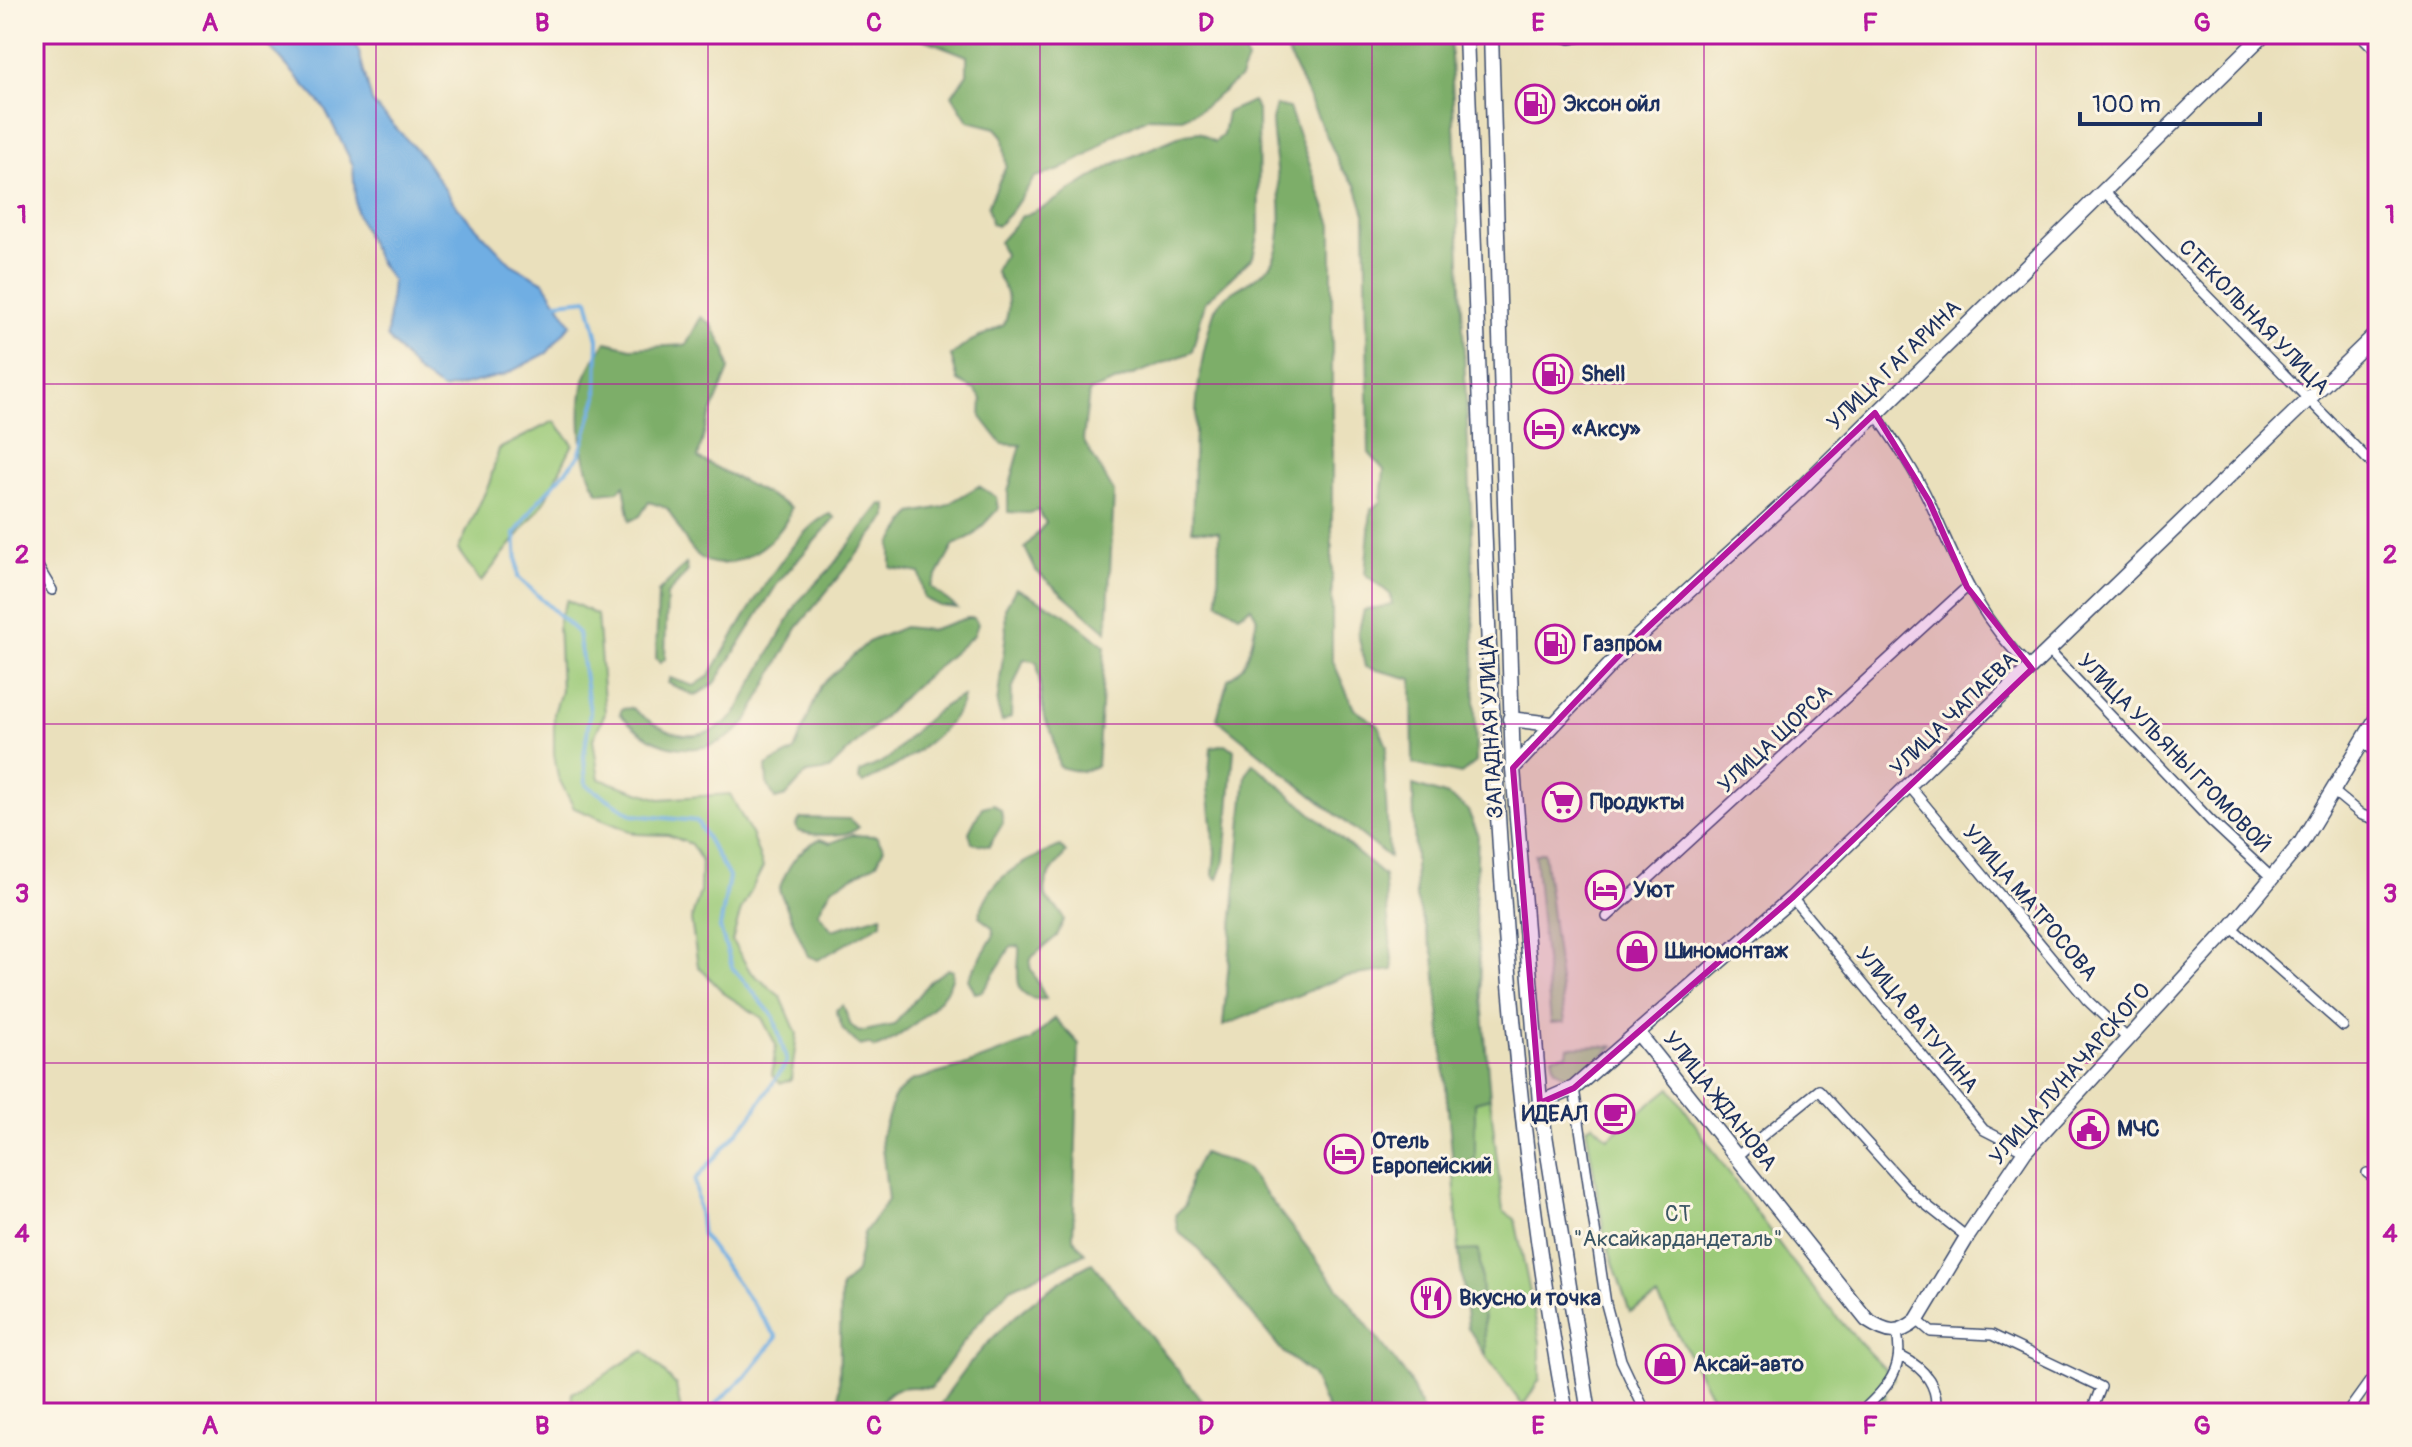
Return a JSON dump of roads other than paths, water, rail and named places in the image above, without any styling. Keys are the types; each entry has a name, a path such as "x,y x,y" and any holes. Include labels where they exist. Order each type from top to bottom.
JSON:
{"main road":[{"name":"ЗАПАДНАЯ УЛИЦА","path":"1466,34 1476,361 1506,972 1536,1244 1566,1413"},
{"name":"ЗАПАДНАЯ УЛИЦА","path":"1491,34 1513,768 1540,1103 1589,1413"},
{"name":"УЛИЦА ГАГАРИНА","path":"1513,768 1661,614 1795,494 2264,34"},
{"path":"2363,34 2378,49"},
{"name":"УЛИЦА ЧАПАЕВА","path":"1540,1103 1574,1088 1792,898 2378,332"},
{"name":"УЛИЦА ЛУНАЧАРСКОГО","path":"1897,1333 1917,1320 1967,1237 2025,1151 2231,927 2301,843 2378,716"},
{"path":"1510,719 1552,724"},
{"name":"УЛИЦА ЖДАНОВА","path":"1638,1033 1867,1320 1885,1332 1897,1333"}],"street":[{"path":"1554,34 1570,39 1598,34"},
{"name":"СТЕКОЛЬНАЯ УЛИЦА","path":"2103,190 2378,470"},
{"path":"1875,413 1929,501 1967,587 1997,631 2032,669"},
{"path":"34,560 52,590"},
{"name":"УЛИЦА ЩОРСА","path":"1607,917 1967,587"},
{"name":"УЛИЦА УЛЬЯНЫ ГРОМОВОЙ","path":"2050,652 2211,821 2272,878"},
{"path":"2362,740 2378,755"},
{"name":"УЛИЦА МАТРОСОВА","path":"1910,787 2087,1000 2127,1038"},
{"path":"2333,791 2362,815 2378,820"},
{"name":"УЛИЦА ВАТУТИНА","path":"1792,898 1984,1130 2025,1151"},
{"path":"2231,927 2343,1026"},
{"path":"1574,1088 1606,1304 1621,1360 1646,1413"},
{"path":"1735,1158 1819,1090 1915,1196 1967,1237"},
{"path":"2367,1173 2378,1180"},
{"path":"2378,1317 2378,1327"},
{"path":"1917,1320 1931,1332 1992,1335 2101,1387 2091,1413"},
{"path":"1860,1413 1892,1376 1902,1357 1897,1333"},
{"path":"1902,1357 1914,1363 1933,1386 1938,1397 1935,1413"},
{"path":"2347,1413 2378,1370"}],"water":[{"path":"258,34 350,34 359,52 372,102 423,157 457,207 511,264 544,282 571,324 547,353 504,375 443,390 418,373 387,337 392,281 376,257 356,212 353,165 324,107"}],"waterway":[{"path":"557,302 588,299 598,339 597,397 579,456 535,505 515,534 518,577 578,633 590,712 584,756 586,785 633,815 697,821 729,877 720,928 732,967 774,1017 787,1062 749,1119 695,1180 702,1235 777,1337 748,1374 706,1413"}],"place":[{"name":"Эксон ойл","path":"1535,104"},
{"name":"Shell","path":"1553,374"},
{"name":"«Аксу»","path":"1544,429"},
{"name":"Газпром","path":"1555,644"},
{"name":"Продукты","path":"1562,802"},
{"name":"Уют","path":"1605,890"},
{"name":"Шиномонтаж","path":"1637,951"},
{"name":"ИДЕАЛ","path":"1615,1114"},
{"name":"МЧС","path":"2089,1129"},
{"name":"Отель Европейский","path":"1344,1154"},
{"name":"Вкусно и точка","path":"1431,1298"},
{"name":"Аксай-авто","path":"1665,1364"}],"park label":[{"name":"СТ \"Аксайкардандеталь\"","path":"1678,1226"}]}
